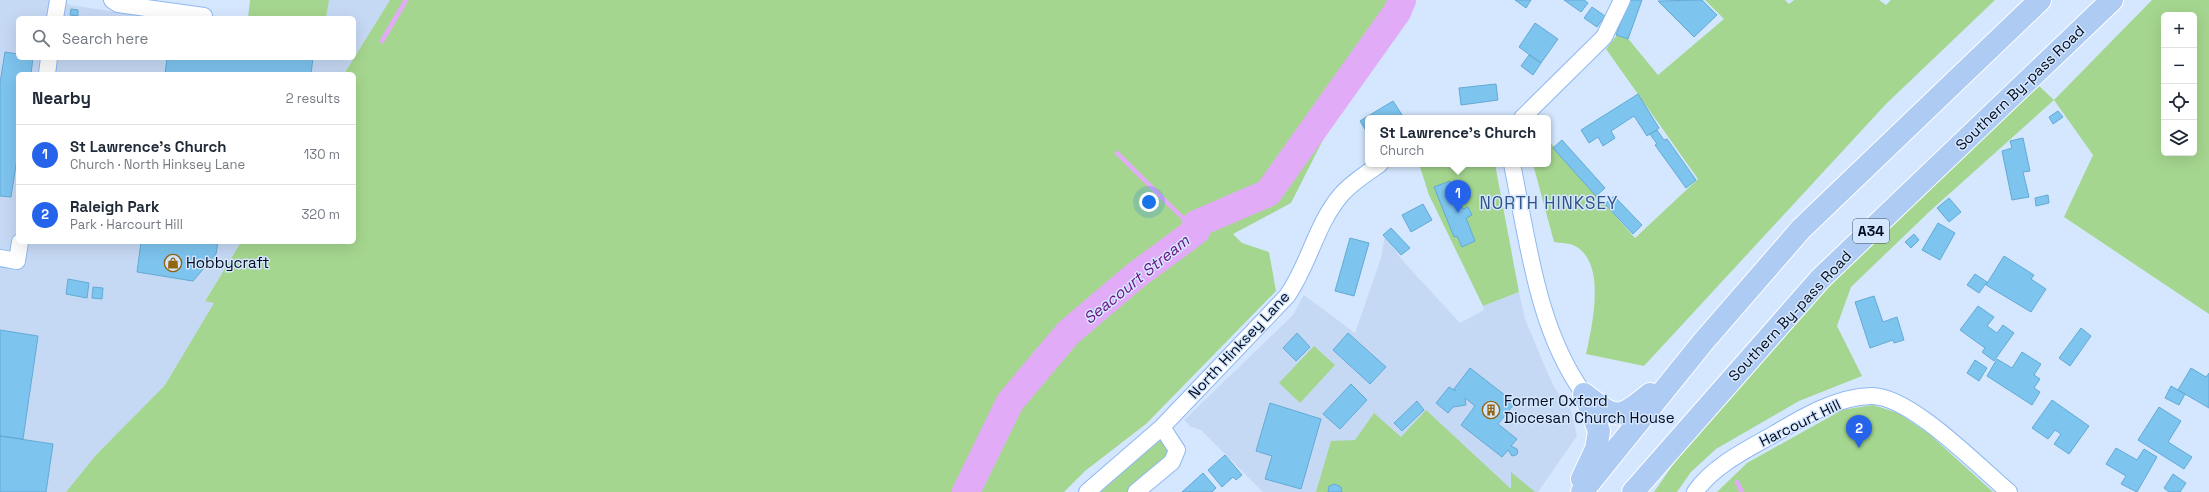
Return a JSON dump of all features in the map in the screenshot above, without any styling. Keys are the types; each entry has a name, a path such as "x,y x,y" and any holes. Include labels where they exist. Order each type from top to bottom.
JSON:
{"highway":[{"path":"1582,492 1682,367 1801,229 2040,0"},
{"name":"Southern By-pass Road","path":"1637,487 1820,279 2112,0"},
{"path":"1584,394 1602,409 1613,414 1627,413 1682,367"},
{"path":"1575,492 1596,449 1599,431 1584,394"}],"street":[{"path":"55,16 58,0"},
{"path":"112,0 118,4 182,6 204,16"},
{"path":"1525,115 1604,37 1622,0"},
{"path":"47,72 49,60"},
{"name":"North Hinksey Lane","path":"1087,492 1162,427 1287,296 1295,285 1328,212 1342,194 1376,167"},
{"path":"1513,167 1538,285 1549,322 1563,360 1584,394"},
{"path":"0,258 17,261 20,244"},
{"name":"Harcourt Hill","path":"1695,492 1711,476 1735,457 1783,428 1844,400 1872,396 1882,398 1904,407 1925,420 2009,492"},
{"path":"1136,492 1172,462 1177,450 1162,427"}],"shaded area":[{"path":"0,0 64,0 70,5 141,16 16,16 16,60 353,60 345,72 16,72 16,244 240,244 205,300 215,302 165,385 96,455 66,492 0,492"},
{"path":"329,0 390,0 356,55 356,16 326,16"},
{"path":"1385,236 1402,260 1460,323 1484,310 1483,306 1519,292 1525,319 1554,387 1571,410 1577,436 1538,492 1263,492 1201,430 1191,427 1184,420 1293,315 1304,295 1355,333 1381,258"}],"green space":[{"path":"250,0 329,0 326,16 248,16"},
{"path":"390,0 1414,0 1407,20 1327,132 1291,203 1233,234 1242,243 1269,252 1276,291 1146,424 1085,471 1064,492 66,492 96,455 165,385 214,303 205,301 240,244 356,244 356,72 345,72 353,60 356,60 356,55"},
{"path":"1705,0 1785,0 1789,4 1794,0 1879,0 1886,5 1891,0 1995,0 1886,104 1644,366 1586,354 1594,312 1595,296 1591,266 1585,254 1575,246 1554,242 1534,167 1551,167 1551,143 1635,238 1698,179 1606,49 1621,30 1658,75 1724,19"},
{"path":"2152,0 2209,0 2209,314 2064,217 2093,155 2054,100"},
{"path":"2039,86 2054,100 1929,212 1851,287 1837,326 1862,376 1799,401 1716,449 1691,472 1677,492 1654,492 1701,425 1739,379 1780,335 1821,292 1907,208"},
{"path":"1420,167 1496,167 1519,292 1483,306 1429,195"},
{"path":"1314,346 1335,365 1300,403 1279,383"},
{"path":"1873,405 1898,413 1928,433 1993,492 1717,492 1747,463 1842,410"},
{"path":"1426,410 1511,489 1511,472 1535,492 1316,492 1331,441 1355,440 1374,413 1401,437"},
{"path":"1162,427 1177,450 1136,492 1087,492"}],"building":[{"path":"1515,0 1531,0 1526,8"},
{"path":"1564,0 1584,0 1588,3 1581,12"},
{"path":"1629,0 1642,0 1628,39 1616,35"},
{"path":"1702,0 1717,15 1694,37 1658,1"},
{"path":"1592,7 1605,16 1597,27 1584,18"},
{"path":"71,9 78,10 78,16 70,15"},
{"path":"1535,23 1558,39 1541,63 1519,47"},
{"path":"5,52 16,54 16,60 33,60 31,72 16,72 16,165 11,197 0,196 0,83"},
{"path":"1529,55 1541,63 1533,75 1521,66"},
{"path":"167,60 313,60 311,72 165,72"},
{"path":"1496,84 1498,100 1461,105 1459,88"},
{"path":"1638,94 1659,128 1647,136 1634,116 1611,131 1615,138 1603,146 1598,137 1589,143 1581,130"},
{"path":"1393,101 1402,115 1370,115"},
{"path":"2058,111 2063,117 2053,124 2049,117"},
{"path":"1365,118 1365,129 1360,121"},
{"path":"1657,130 1664,140 1667,139 1696,180 1686,188 1655,145 1657,144 1650,134"},
{"path":"2023,138 2030,171 2023,172 2029,197 2012,200 2002,151 2012,148 2010,141"},
{"path":"1562,140 1605,188 1596,196 1553,148"},
{"path":"1450,181 1463,209 1468,207 1472,215 1466,218 1475,241 1462,247 1457,236 1454,237 1434,187"},
{"path":"2048,195 2049,203 2036,206 2035,198"},
{"path":"1614,196 1642,225 1633,234 1605,204"},
{"path":"1949,198 1961,212 1949,222 1937,208"},
{"path":"1423,204 1432,220 1411,232 1402,215"},
{"path":"1938,223 1955,233 1940,260 1922,250"},
{"path":"1391,228 1410,248 1401,255 1383,235"},
{"path":"1914,234 1919,240 1911,248 1905,242"},
{"path":"1350,238 1369,243 1354,296 1335,291"},
{"name":"Hobbycraft","path":"141,244 218,244 216,254 193,281 137,272"},
{"path":"2004,256 2034,275 2031,279 2046,289 2031,312 1986,285"},
{"path":"1975,274 1987,282 1979,293 1967,285"},
{"path":"68,279 89,283 87,298 66,294"},
{"path":"93,287 103,288 102,299 92,298"},
{"path":"1874,296 1883,322 1897,317 1904,340 1894,343 1893,340 1870,348 1855,302"},
{"path":"1978,306 1994,317 1987,326 1997,333 2003,325 2014,333 1994,361 1982,352 1985,348 1960,330"},
{"path":"2081,328 2091,336 2070,366 2059,358"},
{"path":"0,330 38,336 23,439 0,436"},
{"path":"1297,333 1310,347 1296,361 1283,348"},
{"path":"1348,333 1386,367 1370,384 1333,350"},
{"path":"2022,352 2041,364 2034,375 2040,379 2034,388 2040,392 2032,405 1987,376 1997,359 2012,368"},
{"path":"1975,360 1987,368 1979,381 1967,373"},
{"name":"Former Oxford Diocesan Church House","path":"1470,368 1515,403 1498,424 1517,439 1511,446 1517,449 1518,453 1516,455 1512,456 1508,450 1502,457 1461,425 1475,406 1465,398 1466,405 1453,407 1448,413 1436,403 1449,387 1456,391 1454,389"},
{"path":"2191,368 2206,377 2209,373 2209,408 2178,390"},
{"path":"1351,384 1367,400 1340,429 1323,414"},
{"path":"2171,386 2185,394 2179,405 2165,398"},
{"path":"2052,400 2089,426 2069,454 2054,444 2061,434 2055,430 2048,439 2032,428"},
{"path":"1417,401 1424,410 1402,431 1394,423"},
{"path":"1270,403 1321,419 1301,489 1265,479 1272,456 1256,451"},
{"path":"2159,407 2181,421 2168,442 2192,457 2184,469 2138,440"},
{"path":"0,436 53,444 46,492 0,492"},
{"path":"2116,448 2137,460 2144,449 2157,457 2137,492 2121,484 2126,476 2106,464"},
{"path":"1225,455 1242,475 1236,480 1233,477 1222,487 1208,470"},
{"path":"1203,473 1216,488 1212,492 1182,492"},
{"path":"2173,474 2186,483 2180,492 2169,492 2164,488"},
{"path":"1335,484 1341,487 1342,492 1328,492 1329,486"}],"waterway":[{"path":"382,41 406,0"},
{"name":"Seacourt Stream","path":"966,492 1010,402 1068,333 1135,276 1196,231 1196,224 1268,193 1397,12 1402,0"},
{"path":"1117,153 1196,231"},
{"path":"1737,482 1742,492"}],"place":[{"name":"St Lawrence's Church","path":"1458,213"},
{"name":"Hobbycraft","path":"173,263"},
{"name":"Former Oxford Diocesan Church House","path":"1491,410"},
{"name":"Raleigh Park","path":"1859,448"}],"district":[{"name":"NORTH HINKSEY","path":"1549,203"}]}
